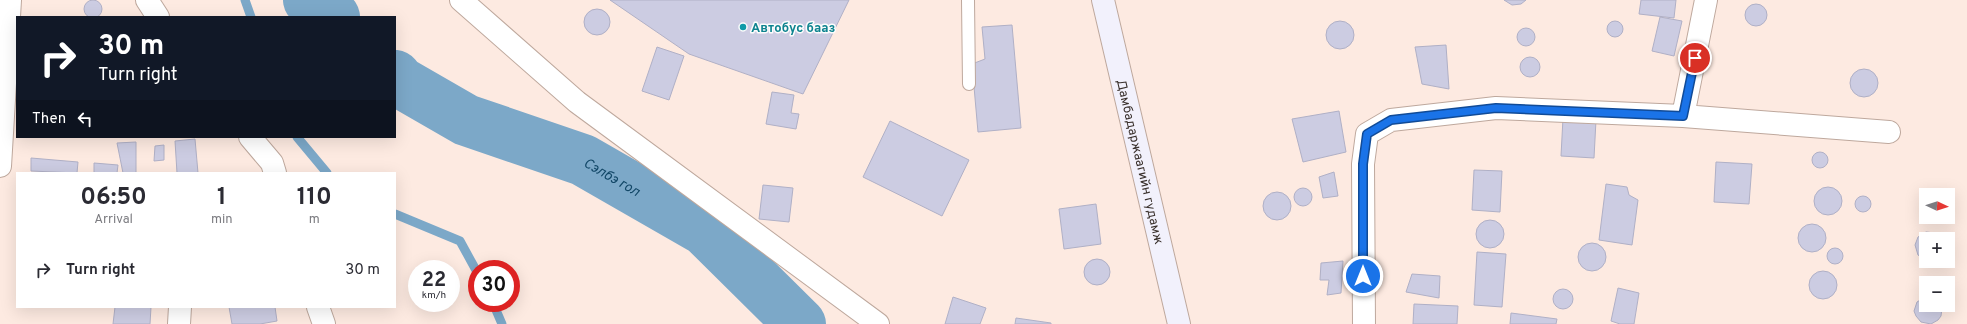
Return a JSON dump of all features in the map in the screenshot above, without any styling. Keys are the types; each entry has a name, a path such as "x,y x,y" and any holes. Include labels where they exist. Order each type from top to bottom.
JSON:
{"main road":[{"name":"Дамбадаржаагийн гудамж","path":"1103,0 1179,324"}],"street":[{"path":"0,166 10,0"},
{"path":"147,0 157,16"},
{"path":"461,0 577,102 878,324"},
{"path":"1683,116 1706,0"},
{"path":"1364,324 1363,164 1367,134 1391,120 1496,108 1683,116 1889,132"},
{"path":"251,138 272,163 275,172"},
{"path":"179,324 180,308"},
{"path":"318,308 324,324"}],"lane":[{"path":"968,0 968,84"}],"building":[{"path":"93,0 101,6 101,12 98,16 88,16 84,9 87,3"},
{"name":"Автобус бааз","path":"610,0 849,0 803,94 689,54"},
{"path":"1504,0 1526,0 1521,4 1512,5"},
{"path":"1641,0 1676,0 1674,18 1639,14"},
{"path":"1756,4 1764,7 1767,15 1764,23 1756,26 1748,23 1745,15 1748,7"},
{"path":"597,9 606,13 610,22 606,31 597,35 588,31 584,22 588,13"},
{"path":"1660,17 1682,21 1674,56 1652,51"},
{"path":"1340,21 1350,25 1354,35 1350,45 1340,49 1330,45 1326,35 1330,25"},
{"path":"1615,21 1621,23 1623,29 1621,35 1615,37 1609,35 1607,29 1609,23"},
{"path":"1012,25 1021,128 978,132 972,64 985,59 982,27"},
{"path":"1526,28 1532,31 1535,37 1532,43 1526,46 1520,43 1517,37 1520,31"},
{"path":"1446,45 1449,89 1422,84 1415,47"},
{"path":"657,47 684,56 669,100 642,91"},
{"path":"1526,57 1534,57 1540,63 1540,71 1534,77 1526,77 1520,71 1520,63"},
{"path":"1864,69 1874,73 1878,83 1874,93 1864,97 1854,93 1850,83 1854,73"},
{"path":"772,92 794,95 791,113 799,114 796,129 766,124"},
{"path":"1339,111 1346,152 1303,162 1292,119"},
{"path":"1563,118 1596,120 1594,158 1561,156"},
{"path":"890,121 969,160 942,216 863,177"},
{"path":"195,139 198,172 177,172 175,141"},
{"path":"136,142 136,172 123,172 117,143"},
{"path":"164,145 164,160 154,161 155,146"},
{"path":"1820,152 1826,154 1828,160 1826,166 1820,168 1814,166 1812,160 1814,154"},
{"path":"31,158 78,162 77,172 31,171"},
{"path":"1716,162 1752,164 1749,204 1714,202"},
{"path":"94,163 118,165 117,172 94,172"},
{"path":"1474,170 1502,171 1500,212 1472,210"},
{"path":"1334,172 1338,196 1323,198 1319,177"},
{"path":"1606,184 1627,187 1629,195 1638,200 1632,245 1599,240"},
{"path":"763,185 793,188 789,222 759,219"},
{"path":"1828,187 1838,191 1842,201 1838,211 1828,215 1818,211 1814,201 1818,191"},
{"path":"1303,188 1309,191 1312,197 1309,203 1303,206 1297,203 1294,197 1297,191"},
{"path":"1277,192 1287,196 1291,206 1287,216 1277,220 1267,216 1263,206 1267,196"},
{"path":"1860,196 1866,196 1871,201 1869,210 1866,212 1860,212 1855,207 1855,201"},
{"path":"1096,204 1101,244 1064,249 1059,209"},
{"path":"1490,220 1500,224 1504,234 1500,244 1490,248 1480,244 1476,234 1480,224"},
{"path":"1812,224 1822,228 1826,238 1822,248 1812,252 1802,248 1798,238 1802,228"},
{"path":"1919,236 1919,256 1915,245"},
{"path":"1592,243 1602,247 1606,257 1602,267 1592,271 1582,267 1578,257 1582,247"},
{"path":"1832,248 1838,248 1843,253 1841,262 1838,264 1832,264 1827,259 1827,253"},
{"path":"1477,252 1506,254 1502,307 1474,305"},
{"path":"1097,259 1106,263 1110,272 1106,281 1097,285 1088,281 1084,272 1088,263"},
{"path":"1343,261 1341,293 1327,295 1329,280 1320,280 1321,263"},
{"path":"1823,271 1833,275 1837,285 1833,295 1823,299 1813,295 1809,285 1813,275"},
{"path":"1412,274 1440,276 1439,298 1406,292"},
{"path":"1618,288 1639,293 1634,324 1620,324 1611,321"},
{"path":"1559,289 1567,289 1573,295 1573,303 1567,309 1559,309 1553,303 1553,295"},
{"path":"953,297 986,308 980,324 945,324"},
{"path":"1919,301 1919,312 1942,312 1941,316 1938,320 1931,324 1921,322 1914,311 1917,302"},
{"path":"1414,304 1458,306 1457,324 1413,324"},
{"path":"115,308 151,308 150,324 113,324"},
{"path":"229,308 275,308 277,321 260,324 232,324"},
{"path":"1511,313 1557,319 1556,324 1510,324"},
{"path":"1016,318 1051,323 1051,324 1015,324"}],"waterway":[{"path":"245,0 251,16"},
{"name":"Сэлбэ гол","path":"309,0 333,16"},
{"name":"Сэлбэ гол","path":"396,77 400,82 466,120 583,160 705,230 800,324"},
{"path":"298,138 326,172"},
{"path":"396,214 460,241 470,260"},
{"path":"497,312 502,324"}],"place":[{"name":"Автобус бааз","path":"743,27"}],"route":[{"path":"1363,276 1363,164 1367,134 1391,120 1496,108 1683,116 1695,58"}]}
